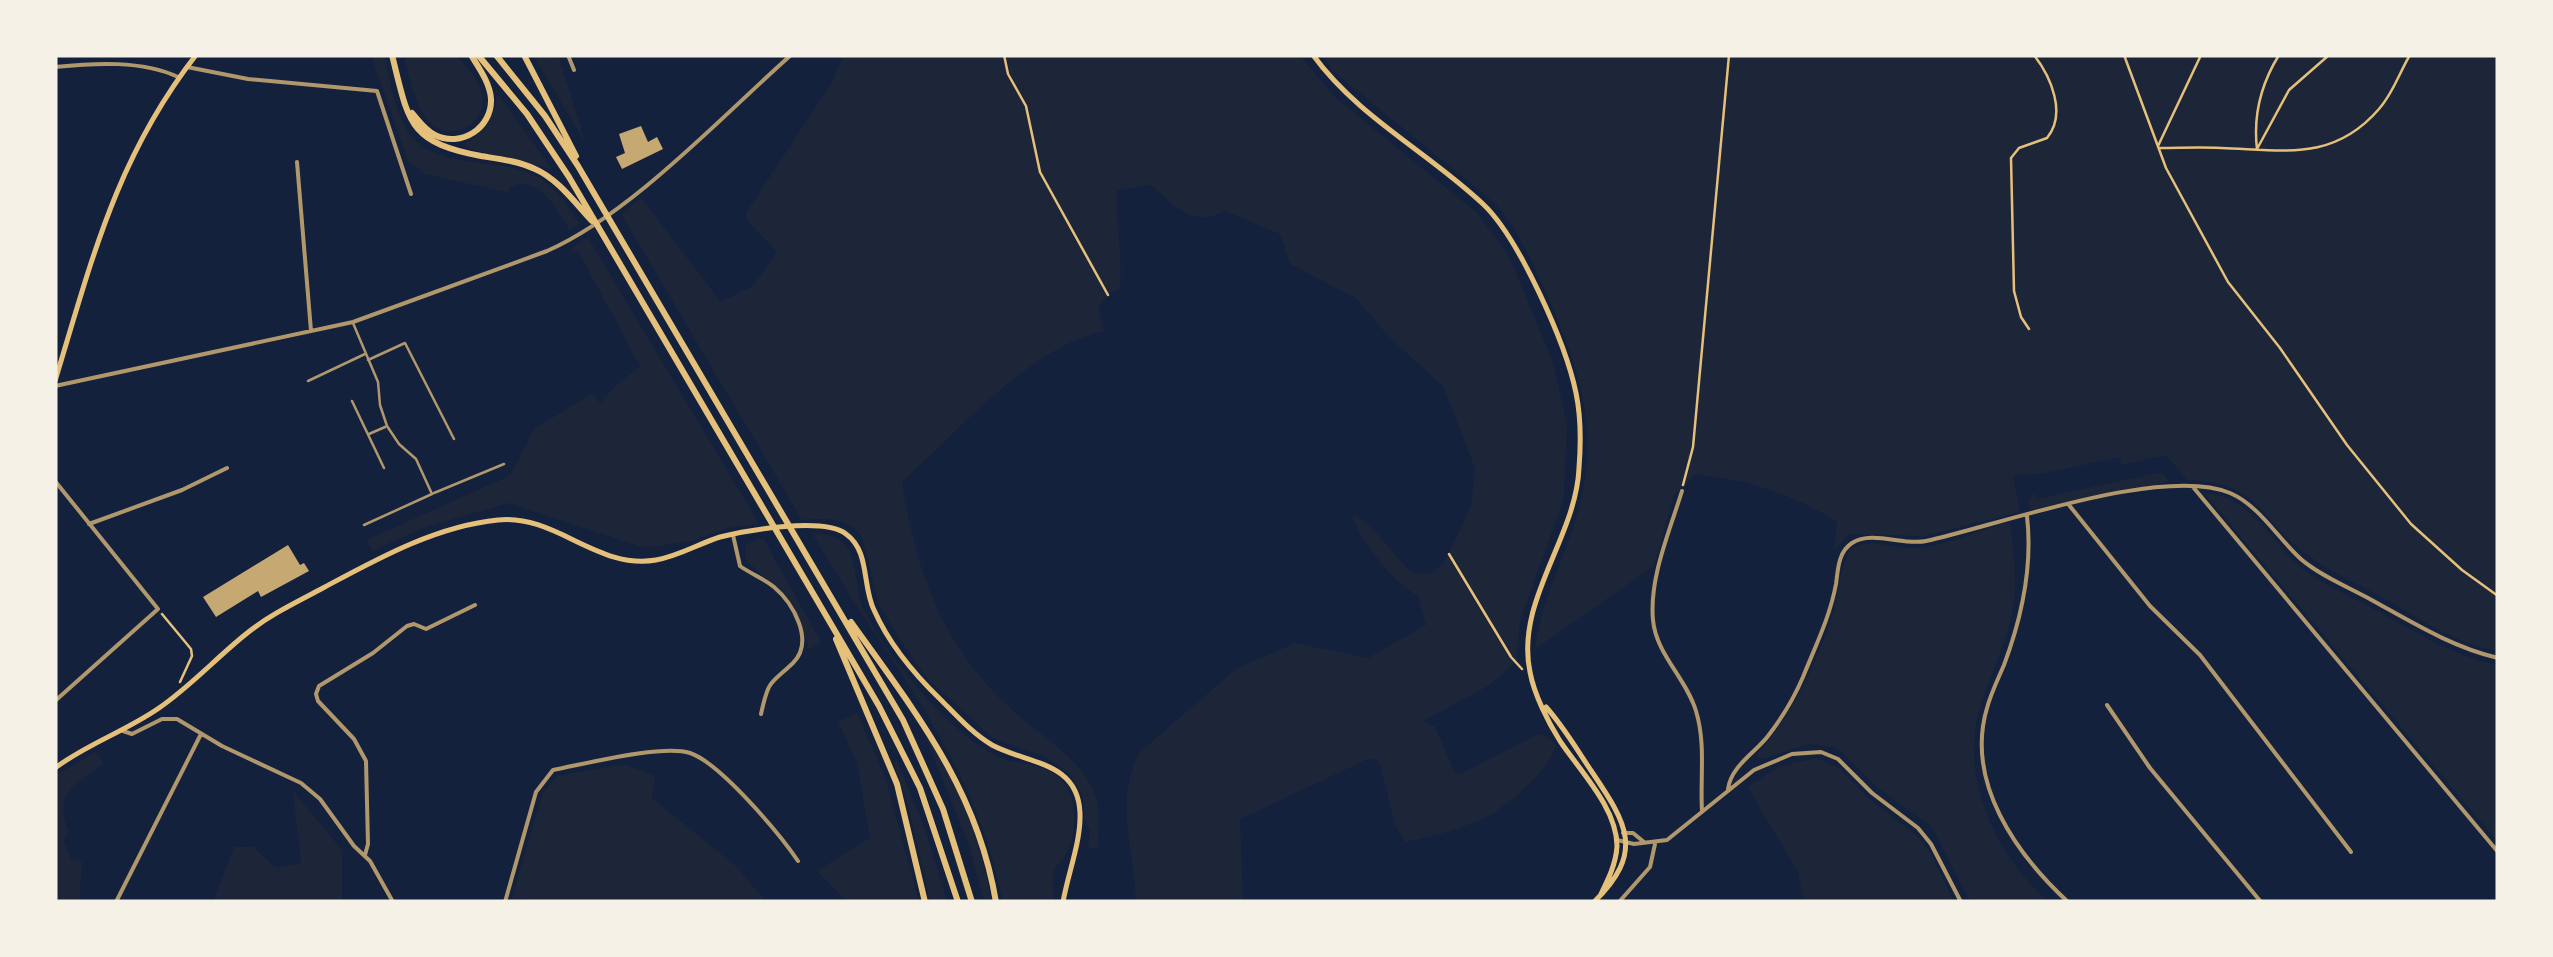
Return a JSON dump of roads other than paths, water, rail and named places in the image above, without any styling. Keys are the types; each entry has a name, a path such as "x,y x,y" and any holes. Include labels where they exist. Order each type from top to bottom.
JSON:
{"highway":[{"path":"392,55 417,128 434,144 519,163 542,173 600,230"},
{"path":"408,108 427,130 446,139 461,138 480,128 490,109 490,94 475,55"},
{"path":"475,55 542,135 824,611 905,754 933,821 958,902"},
{"path":"496,55 545,116 594,192 896,707 930,775 956,844 972,902"},
{"path":"524,55 594,192"},
{"path":"828,590 947,761 980,834 996,902"},
{"path":"824,611 888,759 907,820 925,902"}],"main road":[{"path":"55,384 87,269 116,190 195,55"},
{"path":"1313,55 1346,95 1476,198 1502,225 1524,262 1568,366 1578,411 1579,476 1572,510 1531,621 1528,657 1531,676 1558,738 1606,810 1616,837 1612,870 1600,896"},
{"path":"55,768 170,700 268,618 386,554 432,537 490,521 514,520 538,525 600,554 636,561 673,556 732,534 810,526 835,528 856,543 874,611 904,659 930,689 981,737 1003,750 1052,766 1074,787 1079,826 1063,902"},
{"path":"1544,705 1614,803 1624,832 1616,879 1594,902"}],"street":[{"path":"568,55 574,70"},
{"path":"55,384 353,322 526,260 574,237 633,196 790,55"},
{"path":"55,67 113,64 180,77"},
{"path":"187,68 248,80 377,91 411,194"},
{"path":"296,162 311,331"},
{"path":"90,524 182,490 226,468"},
{"path":"55,480 158,609 55,701"},
{"path":"2192,486 2498,852"},
{"path":"1728,789 1732,775 1770,732 1799,686 1831,607 1846,548 1865,539 1928,541 2026,514 2154,488 2192,486 2235,495 2320,572 2441,638 2498,658"},
{"path":"1682,491 1656,584 1652,615 1658,642 1696,711 1704,766 1702,813"},
{"path":"2069,505 2150,606 2194,648 2351,852"},
{"path":"2026,514 2029,548 2025,593 2009,650 1987,706 1982,734 1983,763 1990,790 2012,838 2039,874 2068,902"},
{"path":"732,534 740,566 780,594 799,624 802,638 800,654 768,686 761,714"},
{"path":"366,856 366,761 354,740 318,700 319,686 373,653 407,626 414,624 426,630 475,605"},
{"path":"2107,706 2150,768 2261,902"},
{"path":"122,730 132,734 171,718 302,783 366,856 393,902"},
{"path":"116,902 201,734"},
{"path":"1644,842 1635,834 1624,832 1616,837 1625,843 1655,844 1673,837 1754,770 1811,751 1830,754 1925,836 1961,902"},
{"path":"505,902 536,792 546,777 553,770 651,752 690,753 712,765 798,861"},
{"path":"1620,902 1650,867 1655,844"}],"lane":[{"path":"353,322 378,382 386,426 398,444 416,459 432,494"},
{"path":"368,360 405,343 454,439"},
{"path":"308,382 365,354"},
{"path":"352,402 384,468"},
{"path":"368,434 386,426"},
{"path":"364,524 504,464"}]}
